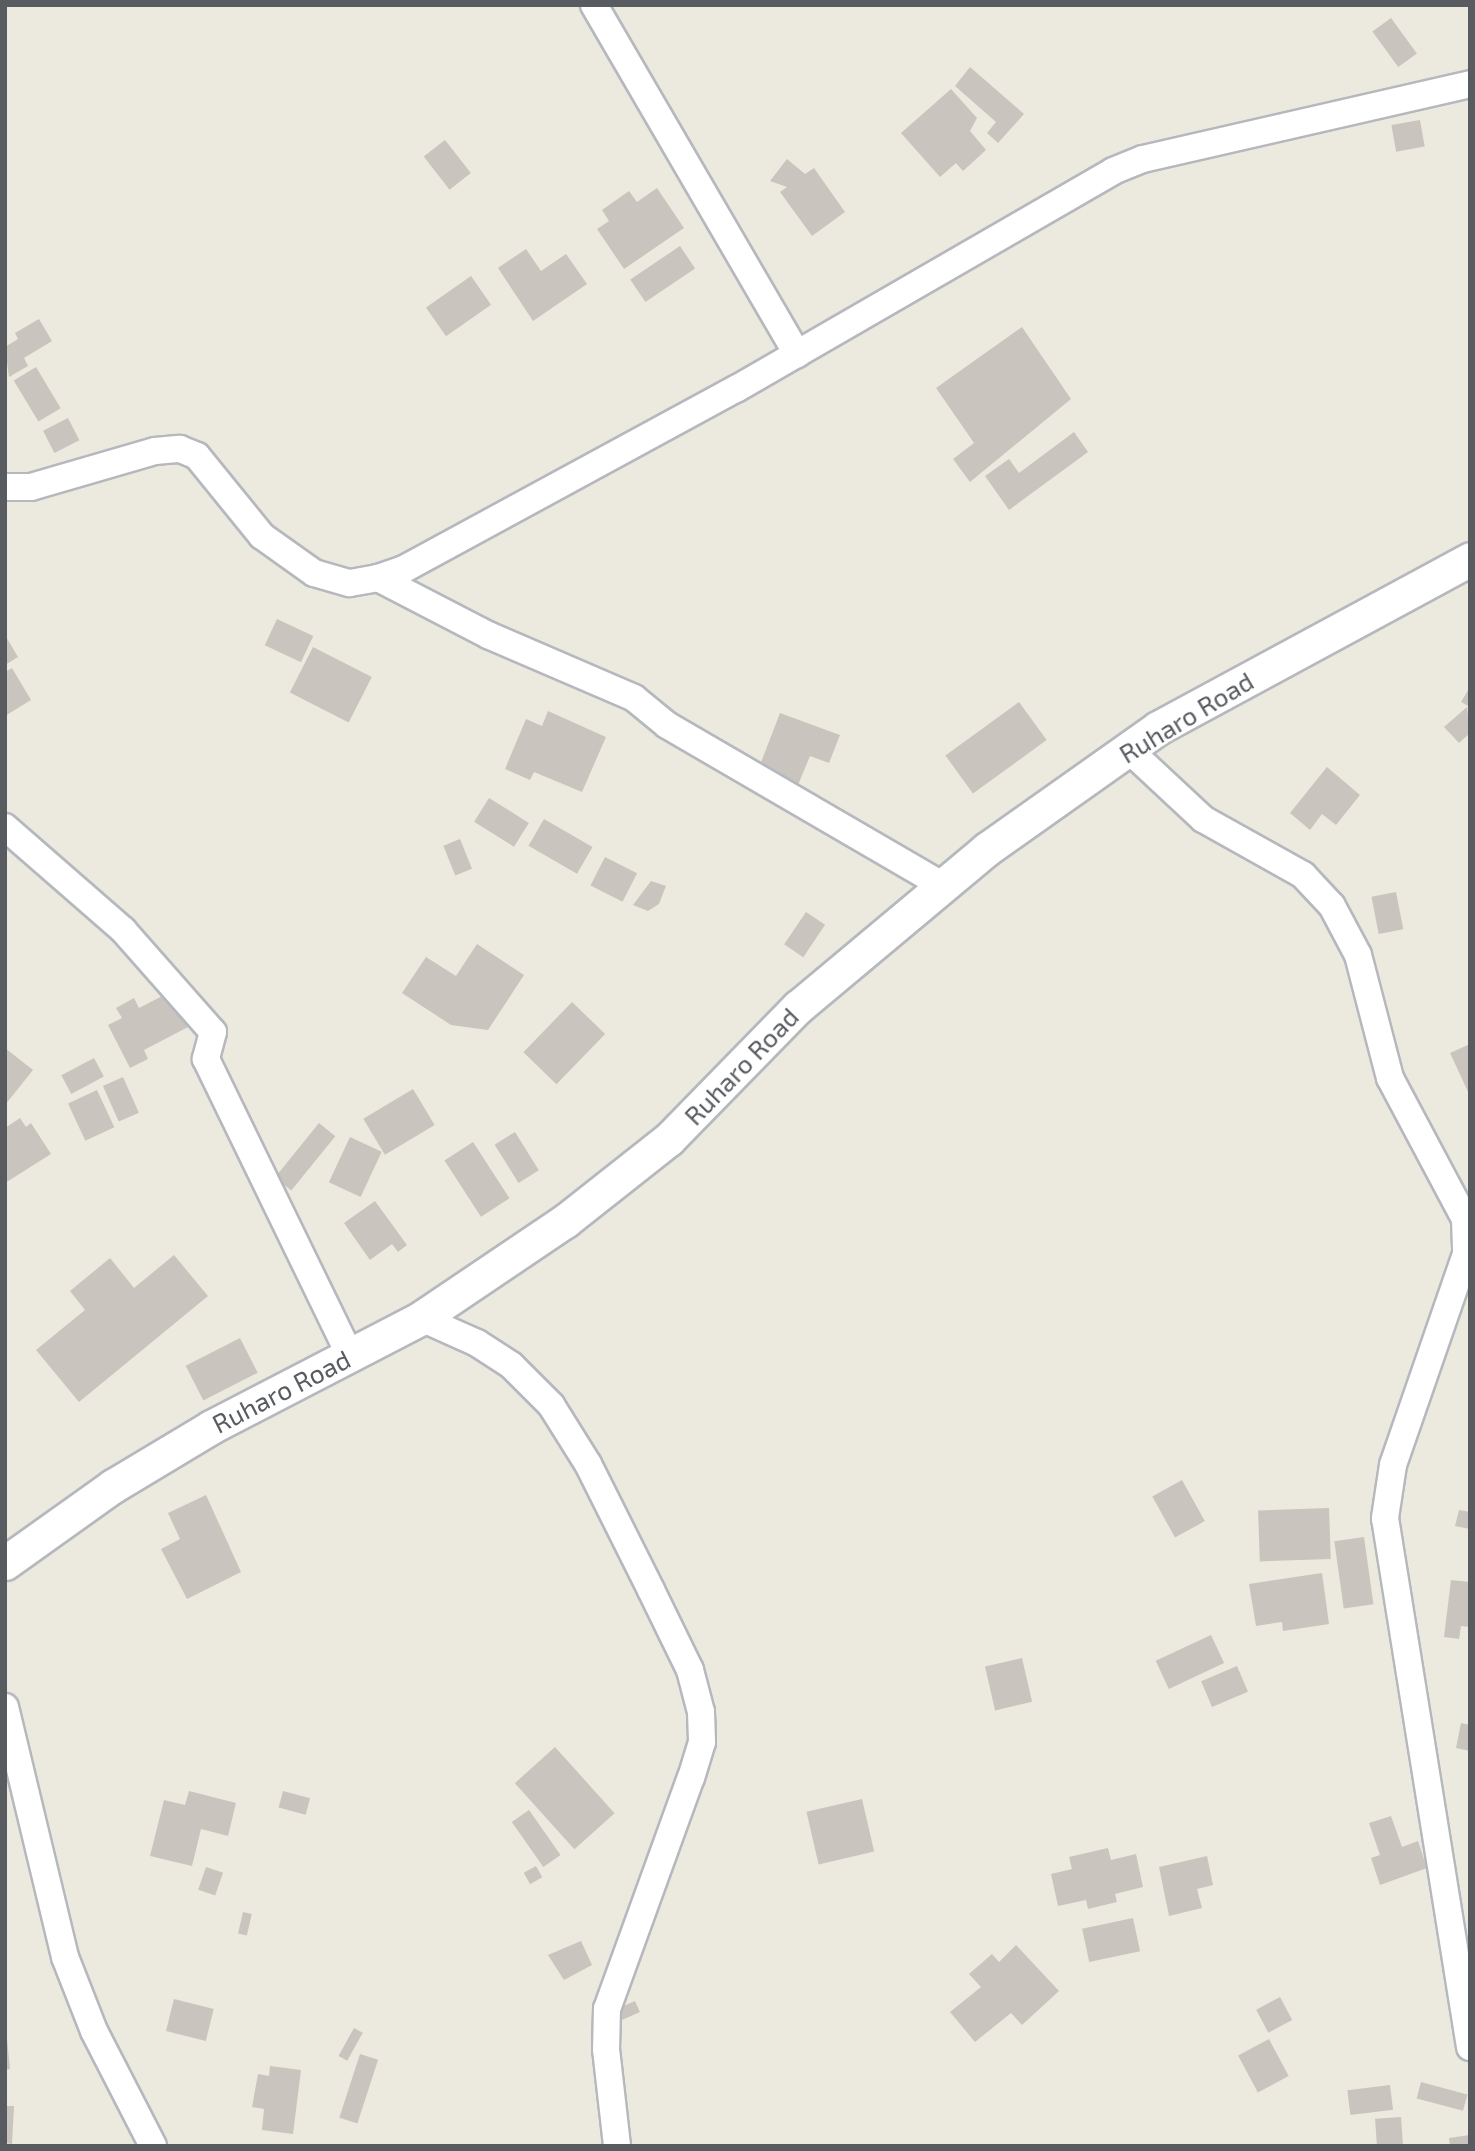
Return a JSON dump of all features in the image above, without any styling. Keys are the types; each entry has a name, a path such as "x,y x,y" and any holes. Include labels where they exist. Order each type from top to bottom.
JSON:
{"street":[{"path":"594,5 797,354"},
{"path":"5,487 31,487 155,451 180,449 197,456 262,536 314,573 350,583 377,578 404,569 797,354 1129,164 1470,84"},
{"name":"Ruharo Road","path":"5,1563 113,1486 200,1433 421,1318 640,1165 798,1007 945,887 987,849 1158,728 1470,559"},
{"path":"377,578 488,635 634,698 667,725 945,887"},
{"path":"1128,749 1203,819 1303,875 1332,906 1358,955 1390,1078 1465,1219 1466,1254 1393,1465 1385,1518 1470,2047"},
{"path":"5,827 123,930 213,1032 206,1059 350,1356"},
{"path":"421,1318 477,1343 511,1366 551,1405 588,1464 657,1601 690,1670 701,1712 702,1742 691,1777 607,2009 606,2049 617,2146"},
{"path":"5,1707 65,1957 94,2031 153,2146"}],"building":[{"path":"1391,18 1417,54 1398,67 1372,32"},
{"path":"970,67 1024,114 998,143 987,133 996,122 955,86"},
{"path":"951,89 977,118 970,131 986,150 963,171 956,163 940,177 901,133"},
{"path":"1420,120 1425,147 1396,152 1391,125"},
{"path":"445,140 471,173 450,190 424,157"},
{"path":"787,159 805,174 814,168 845,212 812,236 780,192 787,187 770,181"},
{"path":"657,188 684,228 624,269 597,229 609,221 602,210 629,191 637,202"},
{"path":"680,246 695,268 645,302 630,280"},
{"path":"526,249 541,271 566,254 587,284 533,321 498,268"},
{"path":"471,276 491,305 446,336 426,308"},
{"path":"39,319 52,341 24,358 28,366 9,377 5,347 18,339 15,333"},
{"path":"1022,327 1071,399 970,482 953,459 974,443 936,388"},
{"path":"36,367 61,408 38,422 14,380"},
{"path":"68,418 79,440 54,453 43,431"},
{"path":"1074,432 1088,452 1009,510 985,476 1009,459 1019,473"},
{"path":"277,619 313,636 301,662 265,645"},
{"path":"5,635 18,657 5,665"},
{"path":"313,647 372,677 349,722 290,692"},
{"path":"12,668 31,700 5,716 5,672"},
{"path":"1470,687 1470,707 1461,702"},
{"path":"1019,702 1047,740 973,794 945,755"},
{"path":"1467,707 1470,733 1459,743 1444,727"},
{"path":"548,711 606,737 582,792 534,772 530,780 505,769 526,719 542,726"},
{"path":"780,713 840,735 829,763 810,756 798,785 758,770"},
{"path":"1327,767 1360,795 1336,825 1322,814 1310,830 1290,813"},
{"path":"489,798 529,823 514,847 474,822"},
{"path":"544,819 592,847 577,874 528,846"},
{"path":"460,839 472,869 455,875 443,846"},
{"path":"605,857 637,873 623,902 590,886"},
{"path":"651,881 666,886 659,904 648,911 633,905"},
{"path":"1396,892 1403,929 1379,934 1371,897"},
{"path":"806,912 825,925 803,957 784,944"},
{"path":"477,944 524,975 488,1030 451,1025 402,993 426,957 456,976"},
{"path":"170,992 188,1027 144,1050 148,1059 130,1068 108,1025 122,1018 116,1008 134,998 139,1008"},
{"path":"572,1002 605,1034 556,1084 523,1052"},
{"path":"1470,1044 1470,1096 1450,1053"},
{"path":"5,1048 33,1070 5,1105"},
{"path":"94,1058 104,1077 71,1094 61,1075"},
{"path":"123,1077 139,1113 119,1122 103,1086"},
{"path":"413,1089 435,1125 385,1155 363,1119"},
{"path":"97,1090 114,1127 85,1141 68,1104"},
{"path":"20,1118 26,1127 31,1123 51,1154 5,1183 5,1128"},
{"path":"319,1123 335,1136 291,1191 275,1177"},
{"path":"515,1132 539,1170 518,1183 495,1145"},
{"path":"350,1137 382,1152 361,1197 329,1182"},
{"path":"473,1142 509,1198 481,1217 444,1161"},
{"path":"375,1201 407,1245 398,1252 392,1244 370,1260 344,1223"},
{"path":"174,1255 208,1296 79,1402 36,1350 85,1310 70,1291 110,1258 134,1288"},
{"path":"240,1338 258,1373 203,1400 186,1366"},
{"path":"1182,1480 1205,1521 1175,1538 1152,1496"},
{"path":"206,1495 241,1572 187,1599 161,1549 180,1539 168,1513"},
{"path":"1329,1508 1331,1559 1260,1561 1258,1510"},
{"path":"1459,1510 1470,1512 1470,1529 1455,1526"},
{"path":"1364,1537 1373,1604 1344,1609 1334,1541"},
{"path":"1322,1573 1329,1624 1283,1631 1282,1622 1256,1626 1249,1584"},
{"path":"1451,1580 1470,1582 1470,1627 1461,1626 1459,1639 1444,1637"},
{"path":"1211,1635 1224,1663 1169,1689 1156,1661"},
{"path":"1022,1658 1032,1702 995,1710 985,1667"},
{"path":"1237,1666 1248,1692 1212,1707 1201,1681"},
{"path":"1461,1723 1470,1725 1470,1751 1456,1748"},
{"path":"555,1747 615,1813 574,1849 515,1783"},
{"path":"189,1791 236,1803 228,1836 201,1829 192,1866 150,1856 164,1800 185,1805"},
{"path":"283,1791 310,1798 306,1815 279,1807"},
{"path":"862,1799 874,1852 819,1864 806,1812"},
{"path":"529,1810 561,1855 543,1867 512,1822"},
{"path":"1391,1816 1402,1847 1418,1841 1427,1868 1380,1885 1371,1858 1380,1855 1369,1823"},
{"path":"1108,1848 1111,1860 1136,1854 1143,1887 1115,1894 1117,1902 1088,1909 1086,1900 1058,1906 1051,1874 1072,1869 1069,1857"},
{"path":"1207,1856 1213,1885 1197,1889 1202,1908 1169,1916 1159,1867"},
{"path":"536,1866 542,1877 530,1884 524,1873"},
{"path":"206,1867 223,1873 215,1896 198,1890"},
{"path":"243,1912 252,1914 247,1935 238,1933"},
{"path":"1133,1918 1140,1951 1089,1962 1082,1929"},
{"path":"581,1941 592,1965 564,1980 548,1955"},
{"path":"1016,1945 1059,1991 1022,2025 1011,2013 975,2042 950,2012 981,1987 969,1974 992,1954 999,1962"},
{"path":"1280,1997 1292,2020 1268,2033 1256,2010"},
{"path":"174,1999 214,2009 206,2041 166,2031"},
{"path":"635,2001 640,2012 615,2023 610,2012"},
{"path":"5,2019 10,2069 5,2070"},
{"path":"354,2028 363,2033 347,2061 338,2056"},
{"path":"1269,2039 1289,2076 1258,2093 1238,2055"},
{"path":"360,2054 378,2060 357,2124 339,2118"},
{"path":"270,2066 301,2070 293,2134 262,2130 264,2109 252,2107 258,2074 269,2076"},
{"path":"1421,2082 1467,2094 1463,2111 1417,2098"},
{"path":"1390,2085 1393,2110 1350,2115 1347,2090"},
{"path":"5,2106 14,2106 12,2144 5,2143"},
{"path":"1401,2117 1403,2146 1377,2146 1375,2119"},
{"path":"1470,2135 1470,2146 1450,2146 1449,2138"}]}
